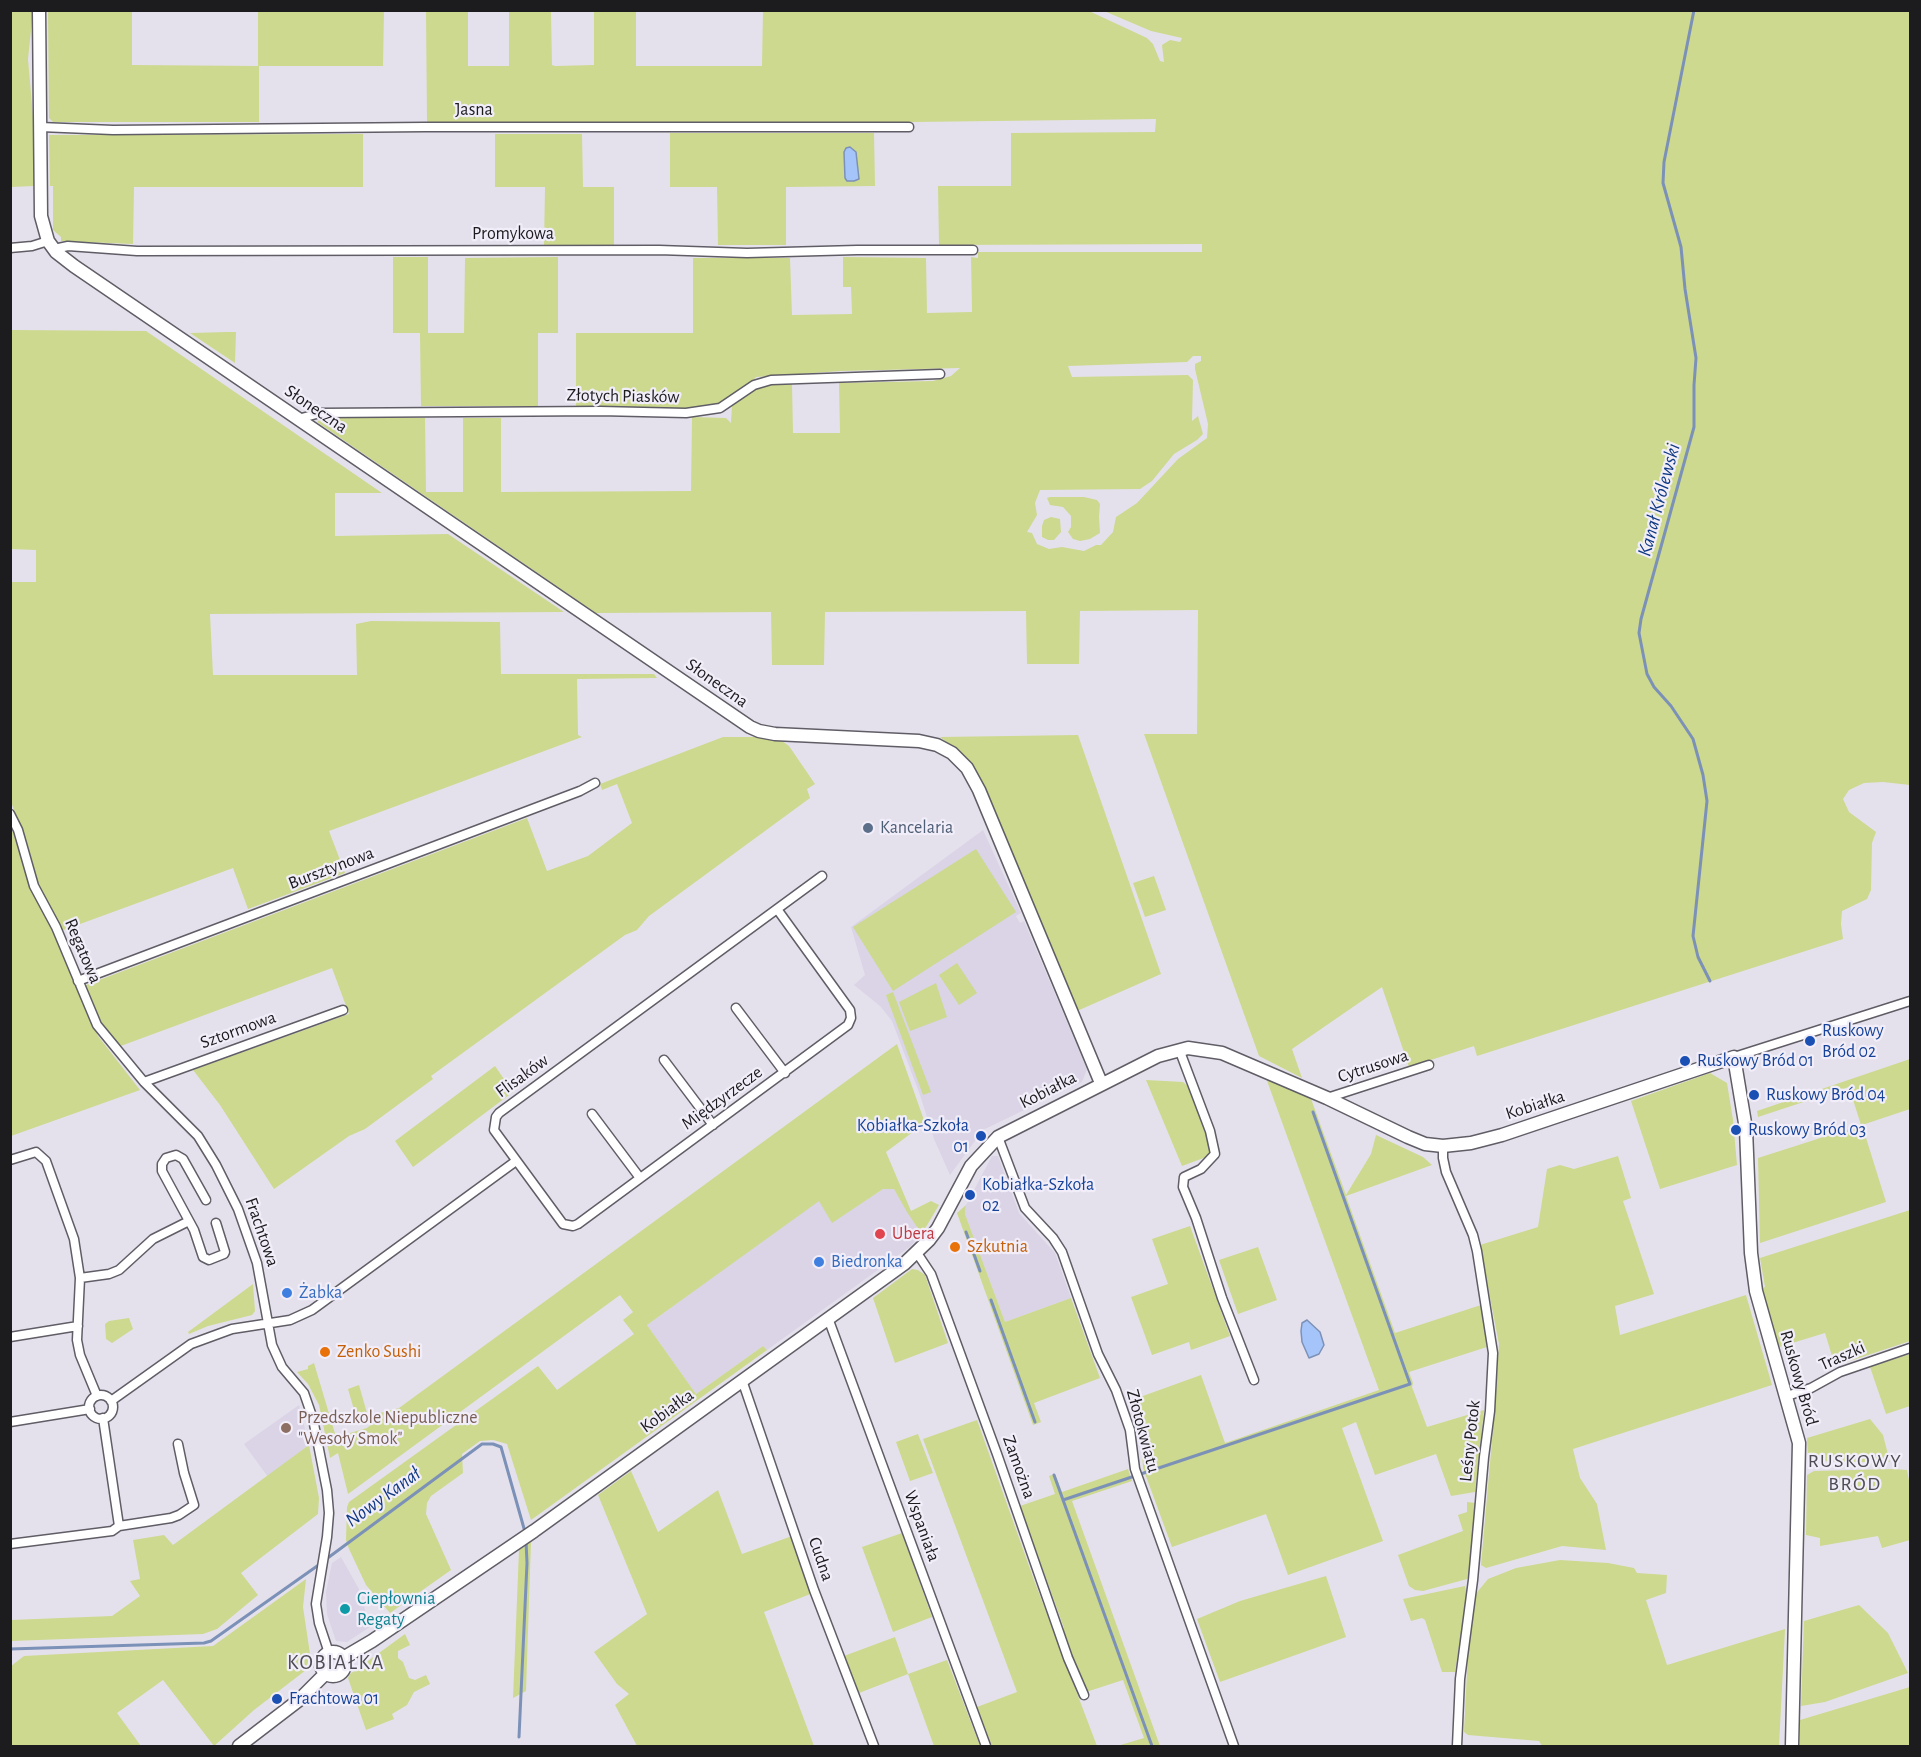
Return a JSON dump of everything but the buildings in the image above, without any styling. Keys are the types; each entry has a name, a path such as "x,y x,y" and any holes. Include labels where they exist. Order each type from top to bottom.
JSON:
{"street":[{"path":"10,248 51,245 42,216 39,10"},
{"name":"Jasna","path":"40,127 113,130 909,127"},
{"name":"Promykowa","path":"51,245 137,251 659,250 747,254 857,250 973,250"},
{"name":"Słoneczna","path":"51,245 74,266 743,723 759,732 795,736 920,741 941,747 961,761 974,778 1101,1083"},
{"name":"Złotych Piasków","path":"298,419 320,412 686,413 720,408 754,385 771,380 940,374"},
{"name":"Bursztynowa","path":"78,981 580,791 595,783"},
{"name":"Regatowa","path":"10,814 18,830 34,886 56,927 103,1035 147,1084"},
{"name":"Flisaków","path":"516,1161 494,1130 494,1121 499,1113 822,876"},
{"name":"Międzyrzecze","path":"516,1161 560,1221 568,1226 578,1224 846,1028 851,1014 777,909"},
{"name":"Kobiałka","path":"343,1658 519,1542 917,1253 938,1228 970,1166 998,1137 1158,1056 1179,1049 1198,1048 1222,1053 1327,1098 1417,1141 1443,1146 1471,1143 1502,1135 1911,1001"},
{"path":"736,1008 784,1073"},
{"name":"Sztormowa","path":"147,1084 343,1010"},
{"path":"1179,1049 1210,1131 1215,1154 1201,1169 1184,1177 1184,1187 1222,1298 1254,1380"},
{"name":"Ruskowy Bród","path":"1734,1058 1746,1129 1751,1253 1755,1281 1762,1318 1797,1434 1800,1457 1792,1746"},
{"path":"664,1060 713,1125"},
{"name":"Cytrusowa","path":"1327,1098 1429,1065"},
{"name":"Frachtowa","path":"147,1084 198,1136 236,1203 257,1263 272,1345 277,1358 304,1393 310,1407 327,1490 329,1513 327,1537 318,1581 316,1610 329,1653"},
{"path":"592,1114 640,1178"},
{"name":"Złotokwiatu","path":"998,1137 1025,1208 1053,1238 1065,1259 1098,1354 1116,1390 1130,1430 1135,1469 1234,1746"},
{"name":"Leśny Potok","path":"1443,1146 1446,1172 1473,1235 1477,1251 1493,1353 1490,1411 1473,1580 1460,1679 1457,1746"},
{"path":"10,1160 36,1152 46,1161 74,1239 80,1278 77,1340 80,1355 98,1396"},
{"path":"206,1200 183,1159 176,1155 166,1158 162,1164 162,1171 189,1221 203,1257 208,1260 225,1252 216,1223"},
{"path":"111,1401 190,1344 232,1329 290,1320 312,1310 516,1161"},
{"path":"80,1278 109,1274 119,1270 153,1239 189,1221"},
{"name":"Zamożna","path":"917,1253 931,1274 1005,1475 1068,1658 1084,1695"},
{"name":"Wspaniała","path":"828,1318 986,1746"},
{"path":"10,1337 78,1326"},
{"name":"Traszki","path":"1787,1396 1811,1388 1840,1372 1911,1348"},
{"name":"Cudna","path":"742,1380 814,1590 874,1746"},
{"path":"98,1396 105,1396 111,1401 112,1412 103,1418 95,1417 90,1409 92,1400 98,1396"},
{"path":"10,1422 90,1409"},
{"path":"103,1418 119,1526"},
{"path":"10,1544 112,1531 119,1526 171,1518 194,1505 178,1444"},
{"path":"329,1653 336,1653 343,1658 344,1667 339,1674 330,1676 321,1666 323,1657 329,1653"},
{"path":"239,1746 299,1700 326,1673"}],"shaded area":[{"path":"983,830 1021,913 1016,916 1020,923 1024,921 1087,1069 1082,1082 983,1130 950,1175 934,1139 892,1021 880,1006 854,985 865,975 851,927"},
{"path":"992,1156 998,1156 1019,1213 1055,1253 1071,1298 1005,1322 965,1214 966,1205"},
{"path":"883,1189 894,1189 921,1233 911,1246 767,1350 763,1346 696,1394 647,1325 819,1200 832,1222"},
{"name":"Przedszkole Niepubliczne \"Wesoły Smok\"","path":"299,1405 309,1445 268,1477 244,1444"},
{"path":"341,1557 359,1589 370,1627 347,1642 336,1641 327,1614 326,1592 332,1563"}],"green space":[{"path":"636,10 636,66 762,66 763,10 1089,11 1147,38 1153,44 1160,61 1164,62 1162,45 1170,40 1180,42 1182,38 1151,31 1104,11 1910,11 1910,785 1883,782 1864,783 1849,790 1843,799 1849,812 1876,832 1872,843 1871,890 1867,899 1842,911 1843,939 1477,1056 1474,1046 1409,1067 1382,987 1292,1049 1302,1078 1259,1056 1144,734 1197,734 1198,610 1080,611 1079,664 1027,664 1026,611 825,612 824,665 772,665 771,612 596,613 317,422 323,417 425,418 426,492 463,492 463,418 501,418 501,492 691,491 692,417 726,418 731,423 732,405 754,389 765,385 792,384 793,433 840,433 839,383 933,381 951,376 960,368 841,371 756,377 749,385 717,406 684,410 576,406 576,333 693,333 693,258 790,258 792,315 852,314 851,287 843,287 843,257 926,258 927,313 972,312 971,257 978,258 978,252 1202,252 1202,244 939,245 938,186 1011,186 1011,133 1155,132 1156,119 427,123 426,11 468,11 468,66 509,66 509,11 551,11 552,65 555,66 594,65 594,11","holes":["1193,356 1201,356 1201,361 1195,364 1195,369 1208,424 1207,438 1178,459 1137,503 1116,517 1113,532 1101,545 1084,551 1062,547 1049,549 1037,544 1032,533 1027,532 1037,515 1035,503 1040,490 1140,489 1152,481 1174,454 1203,434 1198,416 1192,421 1193,380 1188,375 1072,377 1068,366 1187,362"]},
{"path":"10,11 33,11 28,59 34,128 34,186 11,187"},
{"path":"48,11 132,11 132,65 258,66 258,11 384,11 383,66 259,66 259,122 53,122 49,118"},
{"path":"670,133 874,133 875,186 786,187 786,245 718,245 717,187 670,187"},
{"path":"363,134 363,187 134,187 133,244 61,241 61,237 53,230 53,186 50,186 49,135"},
{"path":"495,134 582,134 583,187 614,187 614,246 544,246 545,187 495,187"},
{"path":"393,257 428,257 428,333 464,333 465,258 558,257 558,333 538,333 538,406 421,406 420,333 393,333"},
{"path":"11,330 146,331 382,493 335,493 335,536 448,534 564,612 210,614 213,675 357,675 356,624 371,621 500,622 501,674 654,674 657,678 577,679 578,735 582,737 329,831 345,873 248,909 233,868 61,931 39,886 28,846 11,802 11,582 36,582 36,550 11,549"},
{"path":"227,332 236,332 235,363 190,333"},
{"path":"1084,497 1097,500 1100,504 1100,533 1090,539 1080,541 1073,539 1068,532 1071,527 1071,516 1063,507 1050,505 1047,498"},
{"path":"1051,517 1060,519 1061,532 1054,540 1048,540 1042,537 1042,526 1044,520"},
{"path":"1078,735 1161,974 1077,1011 980,780 968,759 940,737"},
{"path":"723,737 764,737 782,741 789,746 815,784 807,789 810,798 649,916 637,930 625,935 431,1076 433,1079 365,1129 349,1136 274,1189 220,1105 193,1070 349,1014 332,968 118,1047 95,1012 86,992 86,985 527,818 547,871 588,856 632,823 617,784 602,790 600,784"},
{"path":"10,824 33,892 98,1036 140,1090 11,1136"},
{"path":"976,849 1016,912 893,991 853,927"},
{"path":"1154,876 1166,910 1145,917 1133,883"},
{"path":"957,963 977,993 959,1005 939,975"},
{"path":"936,983 947,1017 910,1031 899,1002"},
{"path":"893,992 931,1092 923,1095 886,995"},
{"path":"897,1044 925,1123 886,1152 911,1211 931,1201 939,1205 923,1232 921,1233 894,1189 883,1189 832,1223 819,1201 647,1325 696,1394 763,1346 767,1350 531,1520 507,1444 493,1440 480,1441 462,1454 463,1473 431,1496 427,1503 426,1514 451,1570 390,1613 366,1585 349,1549 346,1540 349,1502 538,1366 557,1390 634,1334 623,1320 633,1312 620,1295 348,1494 338,1453 330,1458 319,1405 308,1384 297,1372 308,1369 308,1366 314,1363 336,1437 367,1428 376,1420 376,1414 399,1408"},
{"path":"1910,1059 1910,1109 1862,1125 1886,1202 1760,1243 1758,1158 1861,1125 1849,1087 1758,1117 1757,1111"},
{"path":"495,1066 513,1092 413,1167 395,1141"},
{"path":"1710,1073 1727,1083 1737,1165 1660,1189 1631,1101"},
{"path":"1266,1078 1310,1096 1346,1195 1371,1154 1376,1135 1423,1157 1432,1165 1346,1196 1395,1333 1481,1305 1487,1347 1409,1372 1412,1387 1427,1427 1484,1410 1475,1492 1451,1496 1436,1454 1375,1475 1356,1422 1342,1428 1383,1541 1288,1575 1266,1514 1172,1547 1143,1468 1141,1434 1129,1401 1201,1375 1225,1443 1379,1390"},
{"path":"1146,1080 1183,1082 1191,1089 1211,1142 1209,1156 1182,1166"},
{"path":"1618,1156 1631,1198 1623,1201 1654,1294 1615,1306 1620,1335 1746,1295 1772,1385 1573,1449 1580,1478 1597,1504 1606,1550 1562,1546 1486,1568 1481,1565 1499,1344 1480,1245 1538,1227 1547,1169 1560,1165 1574,1169"},
{"path":"966,1205 965,1214 1005,1322 1071,1298 1100,1378 1034,1403 1041,1422 1033,1425 957,1213"},
{"path":"1910,1210 1910,1341 1835,1366 1825,1333 1779,1347 1761,1289 1765,1287 1760,1258"},
{"path":"1190,1226 1230,1336 1191,1350 1189,1342 1152,1355 1131,1297 1168,1284 1152,1239"},
{"path":"1258,1247 1277,1300 1238,1314 1219,1260"},
{"path":"912,1269 925,1275 948,1343 895,1363 873,1298"},
{"path":"253,1284 255,1311 252,1315 208,1326 189,1334 188,1332"},
{"path":"129,1318 133,1329 112,1343 106,1339 105,1324 109,1321"},
{"path":"1910,1354 1910,1406 1886,1414 1870,1367"},
{"path":"359,1385 367,1413 364,1418 357,1420 348,1389"},
{"path":"1870,1419 1883,1435 1890,1462 1835,1462 1812,1460 1808,1456 1807,1438"},
{"path":"977,1420 1097,1746 992,1746 977,1707 1017,1692 923,1439"},
{"path":"918,1434 933,1473 910,1481 896,1442"},
{"path":"309,1445 319,1498 318,1514 241,1573 258,1595 217,1629 203,1634 11,1641 11,1620 112,1616 140,1596 130,1581 140,1579 133,1540 164,1535 173,1545"},
{"path":"1128,1469 1132,1481 1072,1501 1160,1746 1117,1746 1144,1738 1123,1680 1086,1692 1061,1631 1064,1628 1020,1506 1055,1494 1049,1476 1055,1474 1062,1492"},
{"path":"1907,1470 1910,1486 1910,1540 1882,1548 1878,1536 1820,1546 1820,1538 1806,1535 1807,1475 1814,1471"},
{"path":"631,1471 658,1532 718,1490 742,1554 792,1536 813,1593 764,1612 814,1746 637,1746 615,1705 629,1694 617,1684 594,1652 647,1614 598,1495"},
{"path":"1467,1502 1475,1503 1470,1573 1467,1579 1423,1591 1415,1590 1409,1586 1398,1555 1463,1531 1458,1515 1467,1512"},
{"path":"902,1533 932,1617 893,1632 862,1547"},
{"path":"531,1542 526,1691 513,1698 519,1550"},
{"path":"1560,1560 1608,1563 1634,1568 1637,1573 1667,1575 1666,1593 1646,1600 1667,1665 1785,1629 1779,1746 1542,1746 1539,1741 1468,1735 1464,1732 1468,1652 1474,1596 1488,1579 1516,1568"},
{"path":"1326,1576 1346,1637 1220,1682 1197,1619 1240,1601"},
{"path":"306,1579 303,1607 310,1654 306,1670 254,1710 214,1746 163,1680 117,1713 141,1746 11,1746 11,1666 24,1656 213,1646"},
{"path":"1465,1586 1467,1594 1455,1672 1442,1672 1425,1620 1422,1618 1411,1621 1403,1599"},
{"path":"1859,1605 1888,1633 1908,1673 1825,1702 1801,1706 1804,1621"},
{"path":"405,1634 410,1645 398,1651 398,1658 403,1662 409,1678 415,1680 426,1675 430,1684 414,1692 407,1705 392,1714 394,1719 366,1730 348,1678 350,1674"},
{"path":"895,1637 908,1674 859,1693 844,1656"},
{"path":"947,1660 980,1746 934,1746 908,1674"},
{"path":"1910,1687 1910,1746 1800,1746 1800,1720"}],"water":[{"path":"850,147 856,152 859,179 854,181 847,181 845,178 844,152"},
{"path":"1307,1320 1320,1332 1324,1345 1319,1354 1309,1358 1302,1342 1301,1331 1302,1323"}],"waterway":[{"name":"Kanał Królewski","path":"1694,10 1664,162 1663,183 1681,247 1696,358 1694,427 1639,633 1647,674 1693,739 1703,775 1707,801 1693,936 1698,957 1710,981"},
{"path":"1063,1500 1410,1384 1313,1112"},
{"path":"966,1232 980,1271"},
{"path":"991,1300 1035,1422"},
{"name":"Nowy Kanał","path":"325,1560 482,1444 501,1447 525,1532"},
{"path":"1054,1475 1152,1746"},
{"name":"Nowy Kanał","path":"519,1737 526,1541"},
{"name":"Nowy Kanał","path":"10,1649 204,1643 211,1641 320,1564"}],"place":[{"name":"Kancelaria","path":"868,828"},
{"name":"Ruskowy Bród 02","path":"1810,1041"},
{"name":"Ruskowy Bród 01","path":"1685,1061"},
{"name":"Ruskowy Bród 04","path":"1754,1095"},
{"name":"Ruskowy Bród 03","path":"1736,1130"},
{"name":"Kobiałka-Szkoła 01","path":"981,1136"},
{"name":"Kobiałka-Szkoła 02","path":"970,1195"},
{"name":"Ubera","path":"880,1234"},
{"name":"Szkutnia","path":"955,1247"},
{"name":"Biedronka","path":"819,1262"},
{"name":"Żabka","path":"287,1293"},
{"name":"Zenko Sushi","path":"325,1352"},
{"name":"Przedszkole Niepubliczne \"Wesoły Smok\"","path":"286,1428"},
{"name":"Ciepłownia Regaty","path":"345,1609"},
{"name":"Frachtowa 01","path":"277,1699"}],"district":[{"name":"RUSKOWY BRÓD","path":"1855,1472"},
{"name":"KOBIAŁKA","path":"336,1663"}]}
